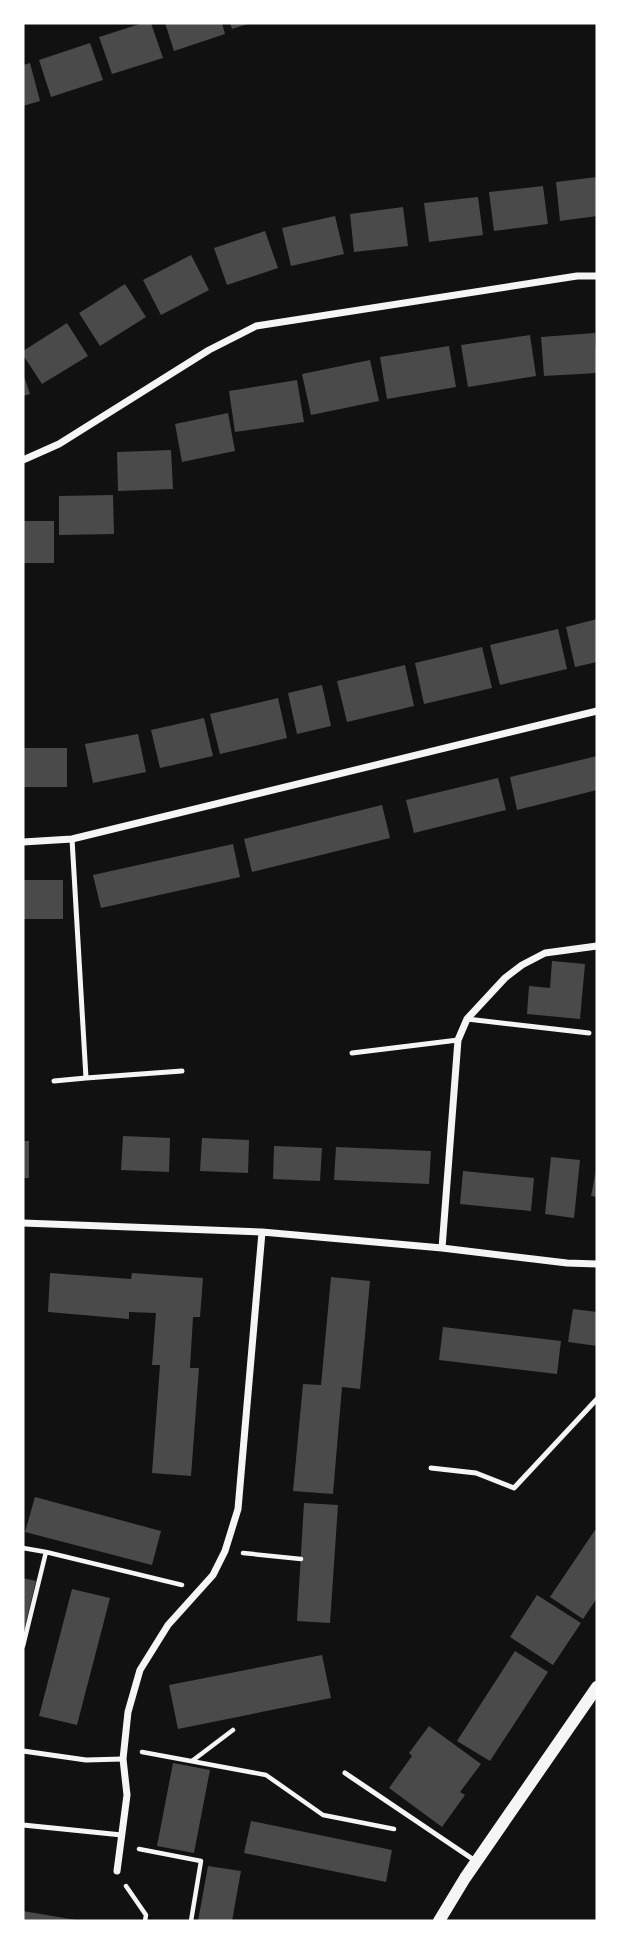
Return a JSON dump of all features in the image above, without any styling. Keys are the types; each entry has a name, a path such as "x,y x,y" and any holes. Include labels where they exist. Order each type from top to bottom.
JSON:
{"street":[{"path":"23,460 59,444 209,351 256,326 577,276 597,276"},
{"path":"23,842 72,839 597,711"},
{"path":"442,1248 458,1040 467,1019 505,978 522,965 545,953 597,946"},
{"path":"23,1223 262,1232 442,1248 567,1264 597,1264"},
{"path":"117,1871 127,1795 123,1759 128,1712 140,1670 168,1625 213,1575 225,1551 238,1509 262,1232"},
{"path":"439,1921 597,1687"}],"lane":[{"path":"72,839 86,1078"},
{"path":"467,1019 589,1033"},
{"path":"352,1053 458,1040"},
{"path":"54,1081 182,1071"},
{"path":"431,1468 476,1473 514,1488 597,1399"},
{"path":"23,1751 86,1760 123,1759"},
{"path":"345,1773 477,1862"},
{"path":"23,1825 122,1835"}],"path":[{"path":"23,1548 200,1589"},
{"path":"225,1551 301,1559"},
{"path":"23,1646 46,1552"},
{"path":"191,1761 233,1730"},
{"path":"124,1749 266,1775 323,1815 396,1830"},
{"path":"120,1845 201,1861 191,1921"},
{"path":"117,1871 146,1916 145,1921"}],"building":[{"path":"151,23 163,58 112,74 99,37"},
{"path":"165,23 222,23 225,34 174,51"},
{"path":"230,23 251,23 232,29"},
{"path":"90,43 103,80 51,97 39,60"},
{"path":"30,63 40,101 23,106 23,65"},
{"path":"597,177 597,216 560,221 556,182"},
{"path":"543,186 548,224 494,231 489,192"},
{"path":"478,197 483,235 429,242 424,203"},
{"path":"403,207 408,246 354,252 350,214"},
{"path":"335,216 344,254 291,266 282,228"},
{"path":"265,231 278,268 227,285 214,248"},
{"path":"191,255 209,290 161,315 143,280"},
{"path":"125,284 146,317 100,346 79,313"},
{"path":"67,323 88,356 42,384 23,351"},
{"path":"595,333 597,373 544,376 541,337"},
{"path":"530,335 536,376 468,387 461,345"},
{"path":"449,346 456,387 387,399 380,357"},
{"path":"370,360 379,401 311,415 302,374"},
{"path":"23,373 30,394 23,396"},
{"path":"297,380 304,422 235,432 229,391"},
{"path":"228,413 235,451 182,462 175,424"},
{"path":"171,450 173,489 118,491 117,452"},
{"path":"113,495 114,534 59,535 59,496"},
{"path":"23,521 54,521 54,563 23,563"},
{"path":"597,619 597,662 575,667 566,627"},
{"path":"558,629 567,669 500,685 490,645"},
{"path":"482,647 492,688 424,704 415,663"},
{"path":"405,665 414,706 347,722 337,681"},
{"path":"322,685 331,726 297,734 288,693"},
{"path":"278,698 287,738 220,754 210,714"},
{"path":"204,718 213,756 160,768 151,730"},
{"path":"138,734 146,772 93,783 85,744"},
{"path":"23,748 67,748 67,787 23,787"},
{"path":"597,756 597,790 517,810 510,777"},
{"path":"498,778 506,810 414,833 406,800"},
{"path":"382,805 390,838 252,872 244,839"},
{"path":"233,844 240,877 101,908 93,875"},
{"path":"23,880 63,880 63,919 23,919"},
{"path":"552,961 585,964 580,1019 527,1014 529,986 550,988"},
{"path":"123,1136 170,1138 169,1172 121,1170"},
{"path":"202,1138 249,1140 248,1173 200,1171"},
{"path":"23,1141 29,1141 29,1178 23,1178"},
{"path":"274,1146 322,1148 320,1181 273,1179"},
{"path":"336,1147 431,1151 429,1184 334,1180"},
{"path":"551,1157 580,1160 574,1218 545,1214"},
{"path":"597,1170 597,1197 591,1196"},
{"path":"463,1171 534,1178 531,1211 460,1204"},
{"path":"50,1273 131,1279 132,1273 203,1278 200,1317 193,1317 190,1368 199,1368 191,1476 152,1473 160,1365 152,1365 156,1313 129,1312 129,1319 48,1312"},
{"path":"331,1277 370,1281 360,1389 342,1387 333,1494 293,1491 303,1384 321,1385"},
{"path":"573,1309 597,1312 597,1346 568,1342"},
{"path":"443,1327 561,1341 557,1374 439,1360"},
{"path":"35,1497 161,1531 152,1565 25,1532"},
{"path":"304,1503 338,1505 330,1623 297,1621"},
{"path":"595,1530 597,1598 583,1619 550,1597"},
{"path":"23,1578 36,1581 24,1631 23,1631"},
{"path":"72,1589 110,1598 77,1725 39,1716"},
{"path":"537,1595 581,1623 553,1665 510,1637"},
{"path":"515,1651 548,1672 490,1761 457,1741"},
{"path":"322,1655 331,1698 178,1729 169,1685"},
{"path":"429,1726 481,1764 460,1792 465,1795 442,1827 389,1788 412,1756 409,1753"},
{"path":"173,1763 210,1770 194,1853 157,1846"},
{"path":"251,1821 392,1850 386,1882 244,1853"},
{"path":"208,1866 241,1871 232,1921 198,1921"},
{"path":"23,1911 76,1920 23,1921"}]}
